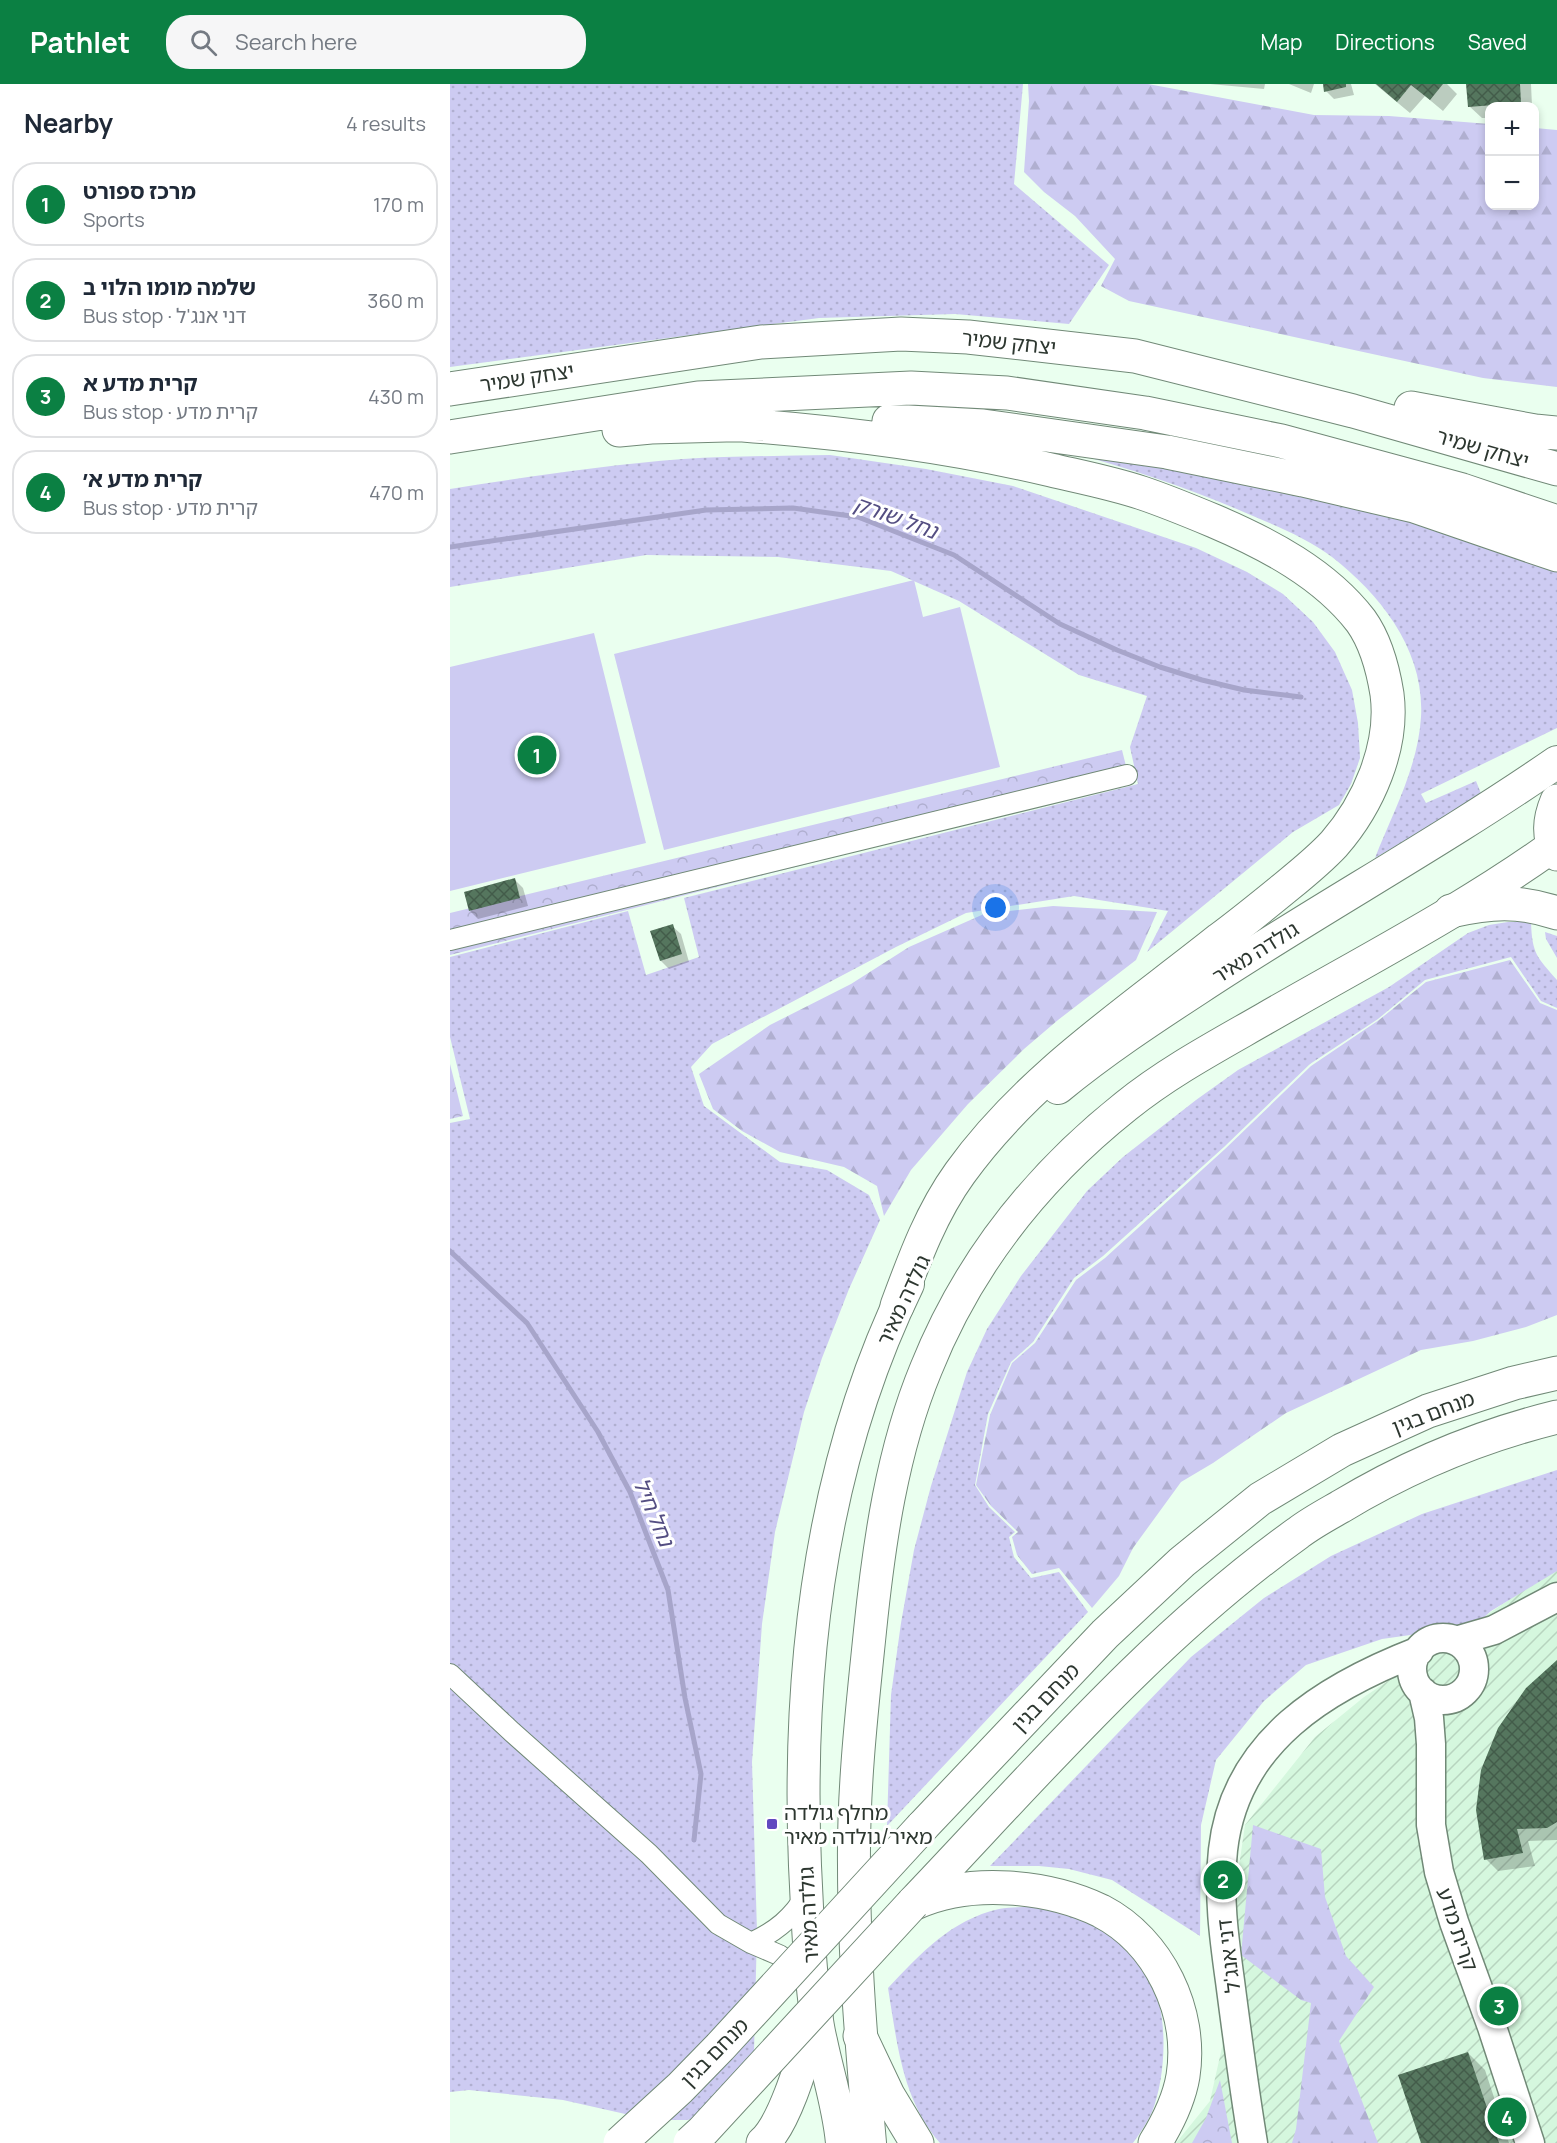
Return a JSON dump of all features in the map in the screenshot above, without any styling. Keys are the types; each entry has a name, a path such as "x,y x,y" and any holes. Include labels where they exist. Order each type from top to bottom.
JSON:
{"highway":[{"name":"יצחק שמיר","path":"450,389 761,342 901,334 969,337 1135,356 1353,411 1557,469"},
{"path":"1135,356 1535,431 1557,433"},
{"path":"450,437 698,398 911,388 1007,393 1145,413 1281,441 1462,490 1557,522"},
{"path":"450,449 651,427 897,421 983,426 1167,452 1303,480 1414,507 1557,555"},
{"path":"743,424 909,442 1002,459 1139,492 1179,507 1270,547 1306,569 1324,584 1361,622 1377,653 1385,682 1388,707 1385,741 1376,774 1357,812 1333,845 1252,915 1100,1033 1046,1079 1000,1124 960,1173 938,1209 919,1246 897,1306"},
{"path":"1556,848 1550,824 1557,801"},
{"path":"1451,911 1494,903 1524,903 1557,914"},
{"name":"מנחם בגין","path":"620,2143 680,2088 720,2047 922,1827 1105,1634 1182,1562 1260,1499 1342,1450 1428,1410 1514,1383 1557,1373"},
{"name":"מנחם בגין","path":"690,2143 913,1903 1110,1696 1158,1649 1230,1585 1299,1531 1380,1483 1446,1452 1515,1428 1557,1418"},
{"path":"913,1903 946,1893 972,1889 996,1887 1032,1889 1074,1899 1103,1912 1132,1934 1156,1960 1171,1989 1182,2020 1185,2050 1183,2077 1167,2124 1155,2143"},
{"path":"763,2143 778,2125 786,2107 816,2016"},
{"path":"860,2036 888,2095 917,2143"}],"main road":[{"name":"גולדה מאיר","path":"842,2143 837,2104 816,2016 811,1977 803,1813 807,1685 823,1545 838,1473 857,1411 897,1306 938,1228 972,1181 1044,1100 1088,1063 1235,964 1502,800 1557,762"},
{"path":"870,2143 860,2036 854,1866 863,1694 876,1572 894,1478 907,1424 925,1369 947,1322 970,1279 1016,1213 1066,1158 1128,1104 1198,1058 1556,848"}],"street":[{"path":"450,940 1127,775"},
{"path":"1545,1604 1500,1638 1475,1669 1473,1679 1461,1695 1442,1700 1432,1698 1420,1689 1412,1667 1419,1651 1431,1641 1439,1638 1456,1641 1494,1630 1545,1604"},
{"path":"1456,1641 1469,1652 1475,1669"},
{"name":"דני אנג'ל","path":"1253,2143 1222,1914 1223,1849 1230,1812 1244,1780 1259,1756 1282,1729 1311,1705 1395,1660 1419,1651"},
{"path":"450,1674 649,1854 717,1924 779,1955 811,1977"},
{"name":"דני אנג'ל","path":"1357,1680 1378,1679 1420,1689"},
{"name":"קרית מדע","path":"1420,1689 1430,1727 1433,1848 1446,1899 1530,2143"},
{"name":"קרית מדע","path":"1432,1779 1441,1744 1461,1695"},
{"path":"751,1943 765,1937 783,1924 797,1910 806,1895"}],"shaded area":[{"path":"1557,1569 1557,2143 1176,2143 1210,2101 1237,1980 1235,1921 1237,1880 1245,1825 1315,1737 1364,1697"}],"green space":[{"path":"450,84 1023,84 1014,184 1109,265 1069,324 955,314 819,318 450,367"},
{"path":"1028,84 1148,84 1314,115 1389,116 1485,124 1485,210 1539,210 1539,128 1557,130 1557,387 1483,378 1129,301 1101,286 1115,259 1075,216 1044,192 1024,172"},
{"path":"1072,453 1194,463 1406,516 1557,567 1557,728 1421,794 1426,803 1476,781 1482,796 1375,858 1410,771 1419,736 1421,717 1416,670 1408,647 1383,607 1350,572 1332,557 1297,536 1191,491 1144,474"},
{"path":"830,455 926,469 1013,486 1196,548 1247,572 1283,594 1313,622 1335,652 1352,690 1358,723 1360,758 1351,784 1339,805 1293,832 1147,952 1168,911 1074,896 966,913 896,947 712,1044 691,1067 704,1106 780,1162 827,1170 869,1195 880,1220 849,1289 822,1358 804,1412 775,1532 762,1624 752,1762 757,1932 754,2052 712,2115 687,2120 652,2120 563,2100 469,2090 450,2092 450,1123 470,1119 450,1037 450,957 628,911 646,975 699,957 684,898 1138,784 1130,747 1147,696 1079,675 959,601 891,571 778,557 646,555 450,587 450,489 566,472 683,459"},
{"path":"914,580 923,617 960,607 1000,767 664,850 614,654"},
{"path":"594,633 646,843 450,891 450,667"},
{"path":"1122,750 1130,782 450,955 450,913"},
{"path":"1053,906 1157,912 1136,960 1024,1049 968,1104 911,1170 884,1216 877,1186 844,1167 780,1152 742,1131 713,1109 699,1074 770,1025 851,984 909,947 984,914"},
{"path":"1531,922 1534,948 1557,980 1557,1008 1541,1001 1511,957 1425,980 1378,1019 1310,1064 1224,1147 1103,1256 1074,1278 1033,1342 1011,1362 988,1414 975,1485 989,1507 1015,1532 1009,1537 1014,1557 1031,1578 1059,1572 1088,1612 887,1826 891,1695 914,1550 931,1486 967,1372 987,1329 1021,1276 1087,1191 1123,1157 1196,1100 1238,1070 1389,987 1468,933 1489,925"},
{"path":"1545,932 1557,936 1557,958 1546,939"},
{"path":"1510,960 1540,1003 1557,1010 1557,1315 1526,1327 1473,1341 1421,1350 1286,1413 1181,1482 1133,1548 1119,1576 1092,1608 1059,1568 1032,1574 1017,1555 1012,1537 1018,1532 991,1506 976,1485 990,1415 1012,1363 1035,1343 1076,1280 1105,1258 1225,1149 1311,1066 1379,1020 1426,982"},
{"path":"450,1064 463,1116 450,1119"},
{"path":"1557,1470 1557,1571 1491,1611 1474,1626 1382,1639 1306,1665 1264,1701 1216,1760 1201,1825 1200,1936 1112,1880 1069,1869 1039,1866 990,1866 1191,1657 1264,1598 1331,1556 1422,1514"},
{"path":"1253,1825 1321,1849 1325,1897 1346,1956 1374,1987 1339,2041 1378,2143 1292,2143 1296,2129 1311,2003 1301,2000 1241,1955"},
{"path":"1032,1907 1070,1913 1089,1919 1106,1929 1142,1966 1157,1995 1163,2028 1163,2064 1152,2112 1133,2143 940,2143 917,2108 903,2070 888,1988 938,1939 966,1921 999,1909"},
{"path":"1220,2080 1232,2143 1192,2143 1206,2118"}],"building":[{"path":"1323,84 1346,84 1346,87 1324,92"},
{"path":"1376,84 1443,84 1430,100 1411,85 1397,102"},
{"path":"1466,84 1520,84 1521,102 1485,102 1485,106 1468,107"},
{"path":"515,878 520,898 469,911 464,892"},
{"path":"673,924 682,954 660,961 650,931"},
{"path":"1557,1660 1557,1822 1547,1828 1517,1829 1523,1853 1484,1860 1476,1810 1481,1770 1498,1728 1526,1688"},
{"path":"1468,2052 1499,2143 1421,2143 1398,2075"}],"waterway":[{"name":"נחל שורק","path":"450,547 706,510 793,508 858,517 954,555 1060,624 1117,650 1202,680 1244,690 1301,697"},
{"name":"נחל חיל","path":"450,1251 527,1323 598,1432 630,1492 668,1590 685,1698 701,1774 694,1840"}],"place":[{"name":"מרכז ספורט","path":"537,755"},
{"name":"מחלף גולדה מאיר/גולדה מאיר","path":"772,1824"},
{"name":"שלמה מומו הלוי ב","path":"1223,1880"},
{"name":"קרית מדע א","path":"1499,2006"},
{"name":"קרית מדע א׳","path":"1507,2117"}]}
